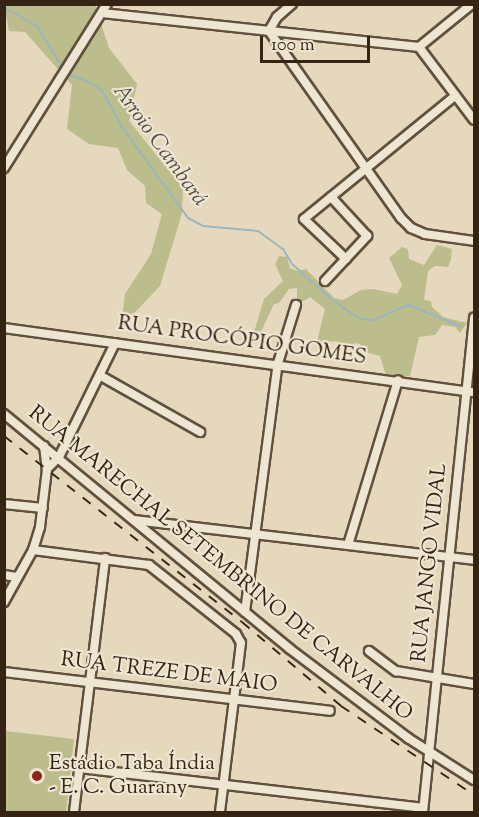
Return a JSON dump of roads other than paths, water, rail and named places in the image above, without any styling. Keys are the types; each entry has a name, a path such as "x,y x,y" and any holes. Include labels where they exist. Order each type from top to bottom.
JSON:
{"street":[{"path":"4,168 66,65 107,4"},
{"path":"269,31 277,17 292,4"},
{"path":"102,13 419,47 468,6"},
{"path":"269,31 365,171 411,228 474,241"},
{"path":"419,47 474,120"},
{"path":"346,260 304,222 330,197 455,96"},
{"path":"325,281 367,236 330,197"},
{"path":"245,612 278,363 296,305"},
{"name":"RUA JANGO VIDAL","path":"423,810 448,558 471,391 474,318"},
{"name":"RUA PROCÓPIO GOMES","path":"4,328 278,363 471,391"},
{"path":"47,469 59,457 116,343"},
{"path":"101,376 200,432"},
{"path":"348,545 398,380"},
{"name":"RUA MARECHAL SETEMBRINO DE CARVALHO","path":"4,414 355,699 474,780"},
{"path":"4,602 33,550 43,508 47,469 44,446"},
{"path":"4,504 43,508"},
{"path":"133,520 474,560"},
{"path":"33,550 149,565 236,634 241,643 220,813"},
{"path":"74,813 105,558"},
{"path":"4,575 17,577"},
{"path":"369,651 396,671 474,684"},
{"name":"RUA TREZE DE MAIO","path":"4,672 330,711"},
{"path":"79,768 423,810"}],"waterway":[{"name":"Arroio Cambará","path":"4,7 37,26 63,69"},
{"name":"Arroio Cambará","path":"66,73 96,85 104,94 122,127 188,218 203,226 258,231 283,249 292,264 335,302 360,319 373,320 409,305 462,327"}],"railway":[{"path":"4,436 242,622 341,706 474,795"}],"place":[{"name":"Estádio Taba Índia - E. C. Guarany","path":"37,776"}]}
